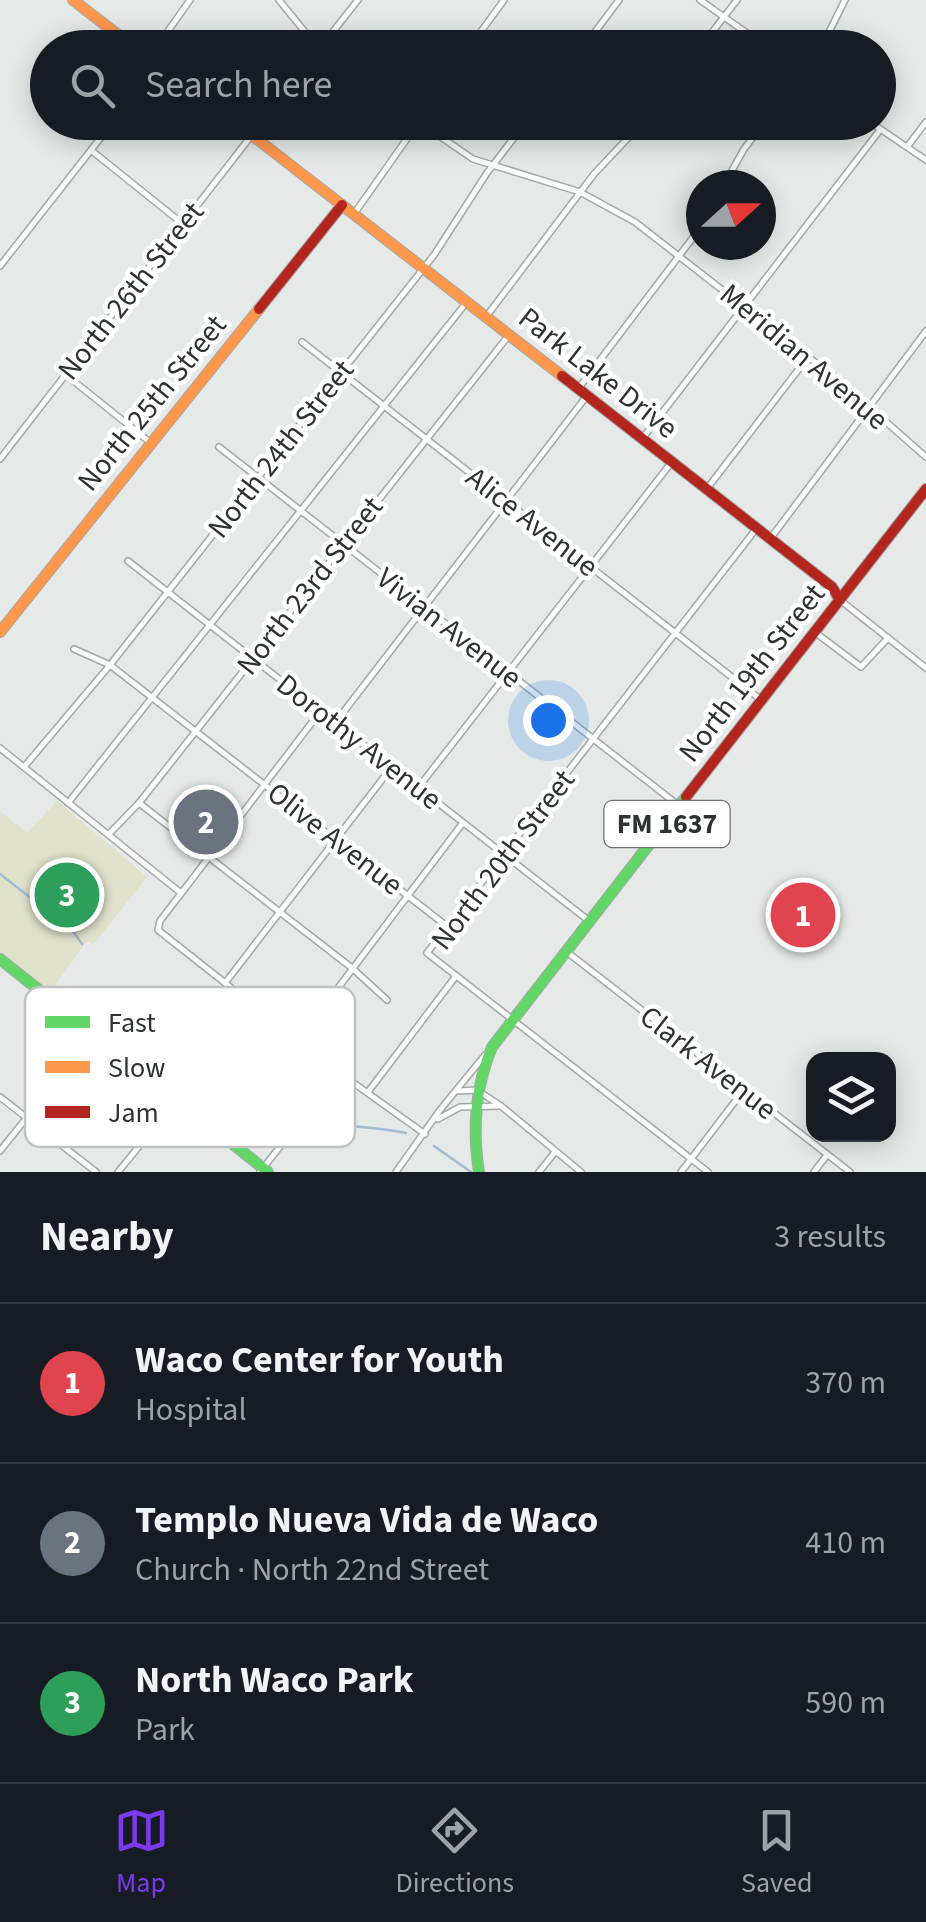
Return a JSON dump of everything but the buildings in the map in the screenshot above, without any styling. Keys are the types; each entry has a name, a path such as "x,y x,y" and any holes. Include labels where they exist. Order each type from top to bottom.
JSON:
{"street":[{"path":"73,0 112,30"},
{"path":"169,30 190,0"},
{"path":"279,0 304,30"},
{"path":"334,30 358,0"},
{"path":"482,30 504,0"},
{"path":"596,30 619,0"},
{"path":"700,0 743,30"},
{"path":"714,30 736,0"},
{"path":"831,30 846,0"},
{"path":"907,147 926,122"},
{"path":"0,266 99,140"},
{"name":"North 26th Street","path":"0,459 248,140"},
{"name":"Park Lake Drive","path":"258,140 832,587 840,600 926,668"},
{"path":"354,214 406,140"},
{"name":"Meridian Avenue","path":"444,140 492,166 580,192 618,211 808,357 926,456"},
{"name":"North 24th Street","path":"24,767 342,373 422,270 512,140"},
{"path":"486,316 580,192 627,140"},
{"path":"733,170 752,140"},
{"path":"642,439 872,140"},
{"path":"896,140 926,160"},
{"path":"91,150 183,224"},
{"name":"North 25th Street","path":"0,632 342,205"},
{"path":"335,723 506,501 686,247"},
{"path":"68,803 466,302"},
{"path":"770,540 926,331"},
{"name":"North 23rd Street","path":"109,834 139,803 508,335"},
{"name":"Alice Avenue","path":"302,342 763,700"},
{"path":"706,490 808,357"},
{"path":"66,375 151,443"},
{"name":"Vivian Avenue","path":"219,446 680,807"},
{"path":"418,788 672,462"},
{"name":"North 19th Street","path":"396,1172 924,497"},
{"name":"North 20th Street","path":"368,1092 456,976 427,953 756,529"},
{"name":"Dorothy Avenue","path":"128,561 591,922"},
{"path":"815,632 860,667 888,638"},
{"name":"Olive Avenue","path":"74,648 110,665 448,927"},
{"path":"229,987 160,934 160,921 320,712"},
{"path":"0,748 182,893"},
{"path":"225,984 392,768"},
{"path":"139,803 352,968 386,1000"},
{"path":"338,987 463,822"},
{"name":"Clark Avenue","path":"567,952 850,1172"},
{"path":"2,966 30,987"},
{"path":"456,976 708,1172"},
{"name":"FM 1637","path":"479,1172 475,1107 492,1047"},
{"path":"355,1083 425,1134"},
{"path":"453,1095 467,1088 478,1090 581,1172"},
{"path":"681,1172 743,1090"},
{"path":"0,1097 25,1117"},
{"path":"436,1120 453,1108 500,1106"},
{"path":"0,1151 25,1119"},
{"path":"64,1147 96,1172"},
{"path":"118,1172 138,1147"},
{"path":"235,1147 264,1171 282,1147"},
{"path":"538,1172 555,1152"},
{"path":"814,1172 828,1155"}],"green space":[{"path":"57,801 147,877 93,945 87,941 53,987 41,987 0,954 0,811 27,833"}],"waterway":[{"path":"0,874 72,930 82,944"},
{"path":"355,1126 406,1133"},
{"path":"434,1146 471,1172"}],"traffic: fast":[{"path":"479,1172 476,1108 492,1047 686,797"},
{"path":"0,959 35,987"},
{"path":"237,1147 268,1172"}],"traffic: slow":[{"path":"73,0 112,30"},
{"path":"258,140 562,376"},
{"path":"0,632 259,309"}],"traffic: jam":[{"path":"259,309 342,205"},
{"path":"562,376 832,587 840,600"},
{"path":"686,797 926,489"}],"place":[{"name":"Templo Nueva Vida de Waco","path":"206,822"},
{"name":"North Waco Park","path":"67,895"},
{"name":"Waco Center for Youth","path":"803,915"}]}
